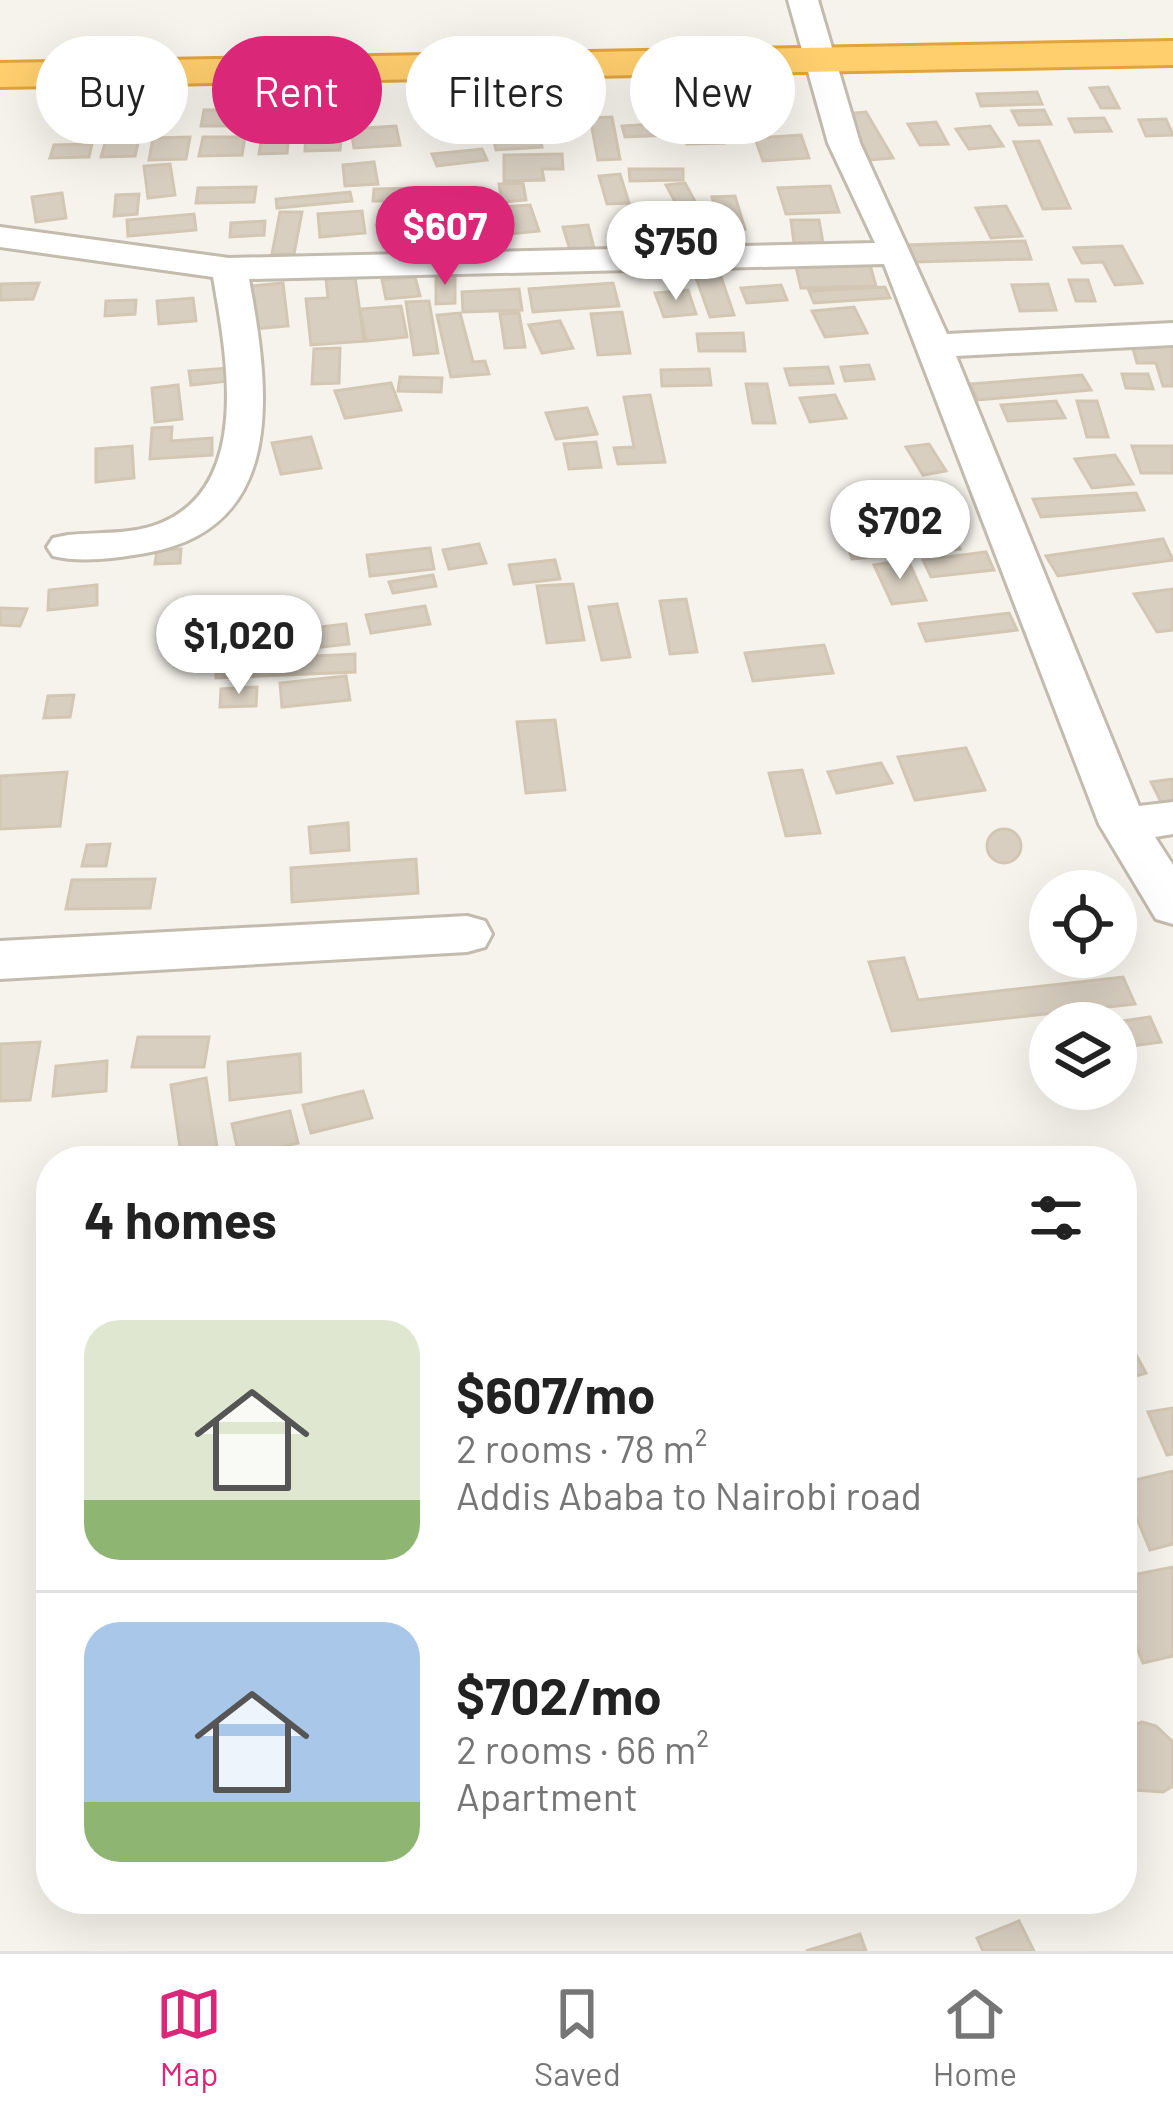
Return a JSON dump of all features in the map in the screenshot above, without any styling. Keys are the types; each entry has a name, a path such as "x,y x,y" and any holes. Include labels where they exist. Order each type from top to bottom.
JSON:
{"highway":[{"path":"0,93 820,70 1173,53"},
{"path":"0,75 820,70 1173,74"}],"street":[{"path":"802,0 844,143 897,253 1123,824 1173,906"},
{"path":"0,237 229,268 897,253"},
{"path":"68,547 183,529 218,503 241,443 246,370 229,268"},
{"path":"934,346 1173,334"},
{"path":"1123,824 1173,818"},
{"path":"0,960 467,934"}],"building":[{"path":"1108,87 1119,108 1101,108 1090,88"},
{"path":"1037,92 1042,104 981,106 977,94"},
{"path":"204,110 212,110 212,126 201,126"},
{"path":"1044,110 1051,124 1019,125 1012,111"},
{"path":"866,112 893,158 870,160 843,114"},
{"path":"606,117 612,117 620,159 598,160 595,144 606,144"},
{"path":"1104,118 1111,131 1075,132 1069,119"},
{"path":"1166,119 1173,135 1146,136 1139,120"},
{"path":"936,122 948,144 920,145 908,124"},
{"path":"396,126 400,145 354,148 353,144 382,144 382,127"},
{"path":"990,126 1003,146 969,149 956,129"},
{"path":"795,135 801,135 809,158 763,161 757,144 795,144"},
{"path":"190,137 186,159 149,160 152,144 188,144"},
{"path":"203,137 212,137 212,144 244,144 242,155 199,156"},
{"path":"1039,141 1070,208 1043,209 1014,142"},
{"path":"92,144 89,157 50,158 54,145"},
{"path":"105,144 138,144 135,156 101,157"},
{"path":"261,144 288,144 287,153 259,154"},
{"path":"305,144 341,144 340,150 305,151"},
{"path":"495,144 542,147 496,150"},
{"path":"482,149 487,160 437,166 432,154"},
{"path":"562,154 563,169 542,169 544,180 504,181 504,155"},
{"path":"374,162 378,184 345,186 343,165"},
{"path":"170,164 175,195 148,198 144,166"},
{"path":"629,169 683,169 683,180 630,181"},
{"path":"620,174 629,203 607,204 599,176"},
{"path":"523,183 526,200 502,202 499,184"},
{"path":"685,183 698,207 679,209 666,185"},
{"path":"830,186 839,212 786,214 778,188"},
{"path":"256,187 254,202 196,203 198,188"},
{"path":"430,188 429,201 373,201 374,189"},
{"path":"350,192 352,201 277,208 276,199"},
{"path":"62,193 66,218 36,222 32,197"},
{"path":"139,194 137,214 114,216 116,195"},
{"path":"735,196 745,229 721,230 712,197"},
{"path":"435,205 438,246 406,247 404,206"},
{"path":"530,205 539,231 510,234 501,207"},
{"path":"1006,206 1022,236 991,238 976,208"},
{"path":"635,209 675,209 675,228 635,227"},
{"path":"362,211 365,233 320,237 318,214"},
{"path":"280,212 302,212 294,254 272,254"},
{"path":"194,214 196,230 128,236 127,220"},
{"path":"791,220 819,220 823,243 794,243"},
{"path":"265,221 264,235 230,237 231,223"},
{"path":"588,225 594,248 570,250 563,227"},
{"path":"680,232 682,250 643,251 641,233"},
{"path":"1025,241 1031,259 913,262 907,245"},
{"path":"1122,246 1142,283 1115,285 1103,262 1082,263 1074,248"},
{"path":"870,265 876,286 801,288 796,267"},
{"path":"719,271 734,315 710,317 694,272"},
{"path":"436,273 455,273 455,303 436,304"},
{"path":"355,277 364,341 311,345 306,299 328,298 326,279"},
{"path":"415,277 420,296 386,299 382,280"},
{"path":"1069,280 1088,280 1095,301 1076,301"},
{"path":"39,283 33,299 0,300 1,284"},
{"path":"283,283 288,326 255,329 252,286"},
{"path":"613,283 619,306 533,312 529,289"},
{"path":"1048,284 1056,310 1020,311 1012,285"},
{"path":"781,285 787,300 747,303 741,288"},
{"path":"885,287 890,298 814,303 809,291"},
{"path":"519,289 522,310 463,312 462,292"},
{"path":"688,290 696,314 664,317 655,293"},
{"path":"193,298 196,321 159,324 157,301"},
{"path":"136,300 135,314 105,316 106,301"},
{"path":"429,301 438,353 414,355 406,302"},
{"path":"401,306 407,337 366,341 360,309"},
{"path":"854,307 867,333 825,337 812,311"},
{"path":"622,312 630,353 598,355 591,314"},
{"path":"460,313 473,362 485,361 489,374 451,377 437,315"},
{"path":"519,313 525,347 505,348 500,314"},
{"path":"560,321 573,348 542,353 529,325"},
{"path":"743,333 745,351 699,351 697,334"},
{"path":"1132,345 1173,345 1173,386 1163,386 1156,363 1137,363"},
{"path":"340,348 339,383 312,384 314,349"},
{"path":"869,365 874,379 845,381 841,367"},
{"path":"828,367 833,383 790,385 785,369"},
{"path":"228,368 229,381 191,385 189,371"},
{"path":"709,369 711,385 662,386 661,370"},
{"path":"1122,374 1148,374 1153,389 1126,388"},
{"path":"1082,375 1091,390 978,400 970,384"},
{"path":"400,377 442,378 441,392 398,391"},
{"path":"391,383 401,410 345,418 335,391"},
{"path":"746,384 767,384 775,423 753,423"},
{"path":"178,385 182,419 155,422 152,388"},
{"path":"650,395 665,462 618,464 614,448 634,447 624,397"},
{"path":"835,395 846,418 810,422 800,398"},
{"path":"1056,401 1065,418 1008,421 1001,405"},
{"path":"1077,401 1097,401 1108,437 1087,437"},
{"path":"587,408 597,434 556,439 546,413"},
{"path":"172,427 171,441 212,438 212,455 150,459 152,428"},
{"path":"311,437 321,468 281,474 272,443"},
{"path":"596,442 601,467 569,469 564,444"},
{"path":"929,444 946,471 923,475 906,447"},
{"path":"132,446 134,478 96,482 96,449"},
{"path":"1132,446 1173,446 1173,473 1141,473"},
{"path":"1115,455 1133,484 1092,488 1075,459"},
{"path":"1136,493 1144,510 1041,517 1033,499"},
{"path":"952,532 960,549 852,559 846,541"},
{"path":"1163,539 1173,560 1058,576 1046,556"},
{"path":"479,544 486,563 449,569 443,550"},
{"path":"430,548 434,569 370,576 367,555"},
{"path":"181,549 180,563 155,564 157,550"},
{"path":"986,552 994,570 931,577 923,560"},
{"path":"555,560 560,579 514,584 509,565"},
{"path":"908,560 926,600 892,604 874,565"},
{"path":"433,575 436,586 393,593 389,582"},
{"path":"573,584 584,640 547,643 537,586"},
{"path":"97,585 97,605 48,610 49,590"},
{"path":"1173,589 1173,630 1157,632 1134,594"},
{"path":"686,599 697,652 670,654 660,601"},
{"path":"617,604 630,657 602,660 589,607"},
{"path":"425,606 430,624 371,633 366,615"},
{"path":"0,608 27,609 20,626 0,625"},
{"path":"1009,613 1017,630 926,641 919,624"},
{"path":"346,624 349,644 321,647 320,627"},
{"path":"824,645 833,673 753,681 745,653"},
{"path":"355,654 355,672 216,678 217,661"},
{"path":"346,676 350,700 282,707 280,683"},
{"path":"257,687 256,706 220,707 221,689"},
{"path":"74,695 70,717 44,718 48,696"},
{"path":"555,720 565,790 526,793 517,722"},
{"path":"966,748 985,790 915,800 898,757"},
{"path":"881,763 892,783 837,793 828,772"},
{"path":"802,770 820,833 786,836 769,773"},
{"path":"67,772 60,826 0,829 0,776"},
{"path":"1173,779 1173,807 1164,808 1151,782"},
{"path":"348,823 349,850 311,853 309,827"},
{"path":"1004,829 1016,834 1021,846 1016,858 1004,863 992,858 987,846 992,834"},
{"path":"110,844 106,866 82,866 87,845"},
{"path":"416,859 418,893 292,902 291,868"},
{"path":"155,879 150,908 66,909 72,880"},
{"path":"904,958 918,1000 1123,978 1134,1002 1029,1002 1029,1016 892,1031 869,962"},
{"path":"1150,1017 1161,1042 1137,1045 1137,1019"},
{"path":"138,1037 209,1037 204,1067 132,1067"},
{"path":"40,1042 30,1100 0,1101 0,1044"},
{"path":"300,1054 301,1092 230,1100 228,1062"},
{"path":"107,1061 106,1091 53,1096 56,1066"},
{"path":"206,1078 217,1146 180,1146 171,1085"},
{"path":"363,1091 372,1118 311,1133 303,1105"},
{"path":"290,1111 298,1143 237,1146 232,1124"},
{"path":"1173,1408 1173,1454 1167,1455 1148,1412"},
{"path":"1173,1471 1173,1544 1150,1550 1137,1519 1137,1479"},
{"path":"1173,1567 1173,1656 1143,1663 1137,1648 1137,1574"},
{"path":"1137,1724 1156,1726 1173,1742 1173,1786 1163,1792 1137,1790"},
{"path":"1019,1921 1034,1951 983,1951 977,1938"},
{"path":"860,1934 866,1951 806,1951"}]}
